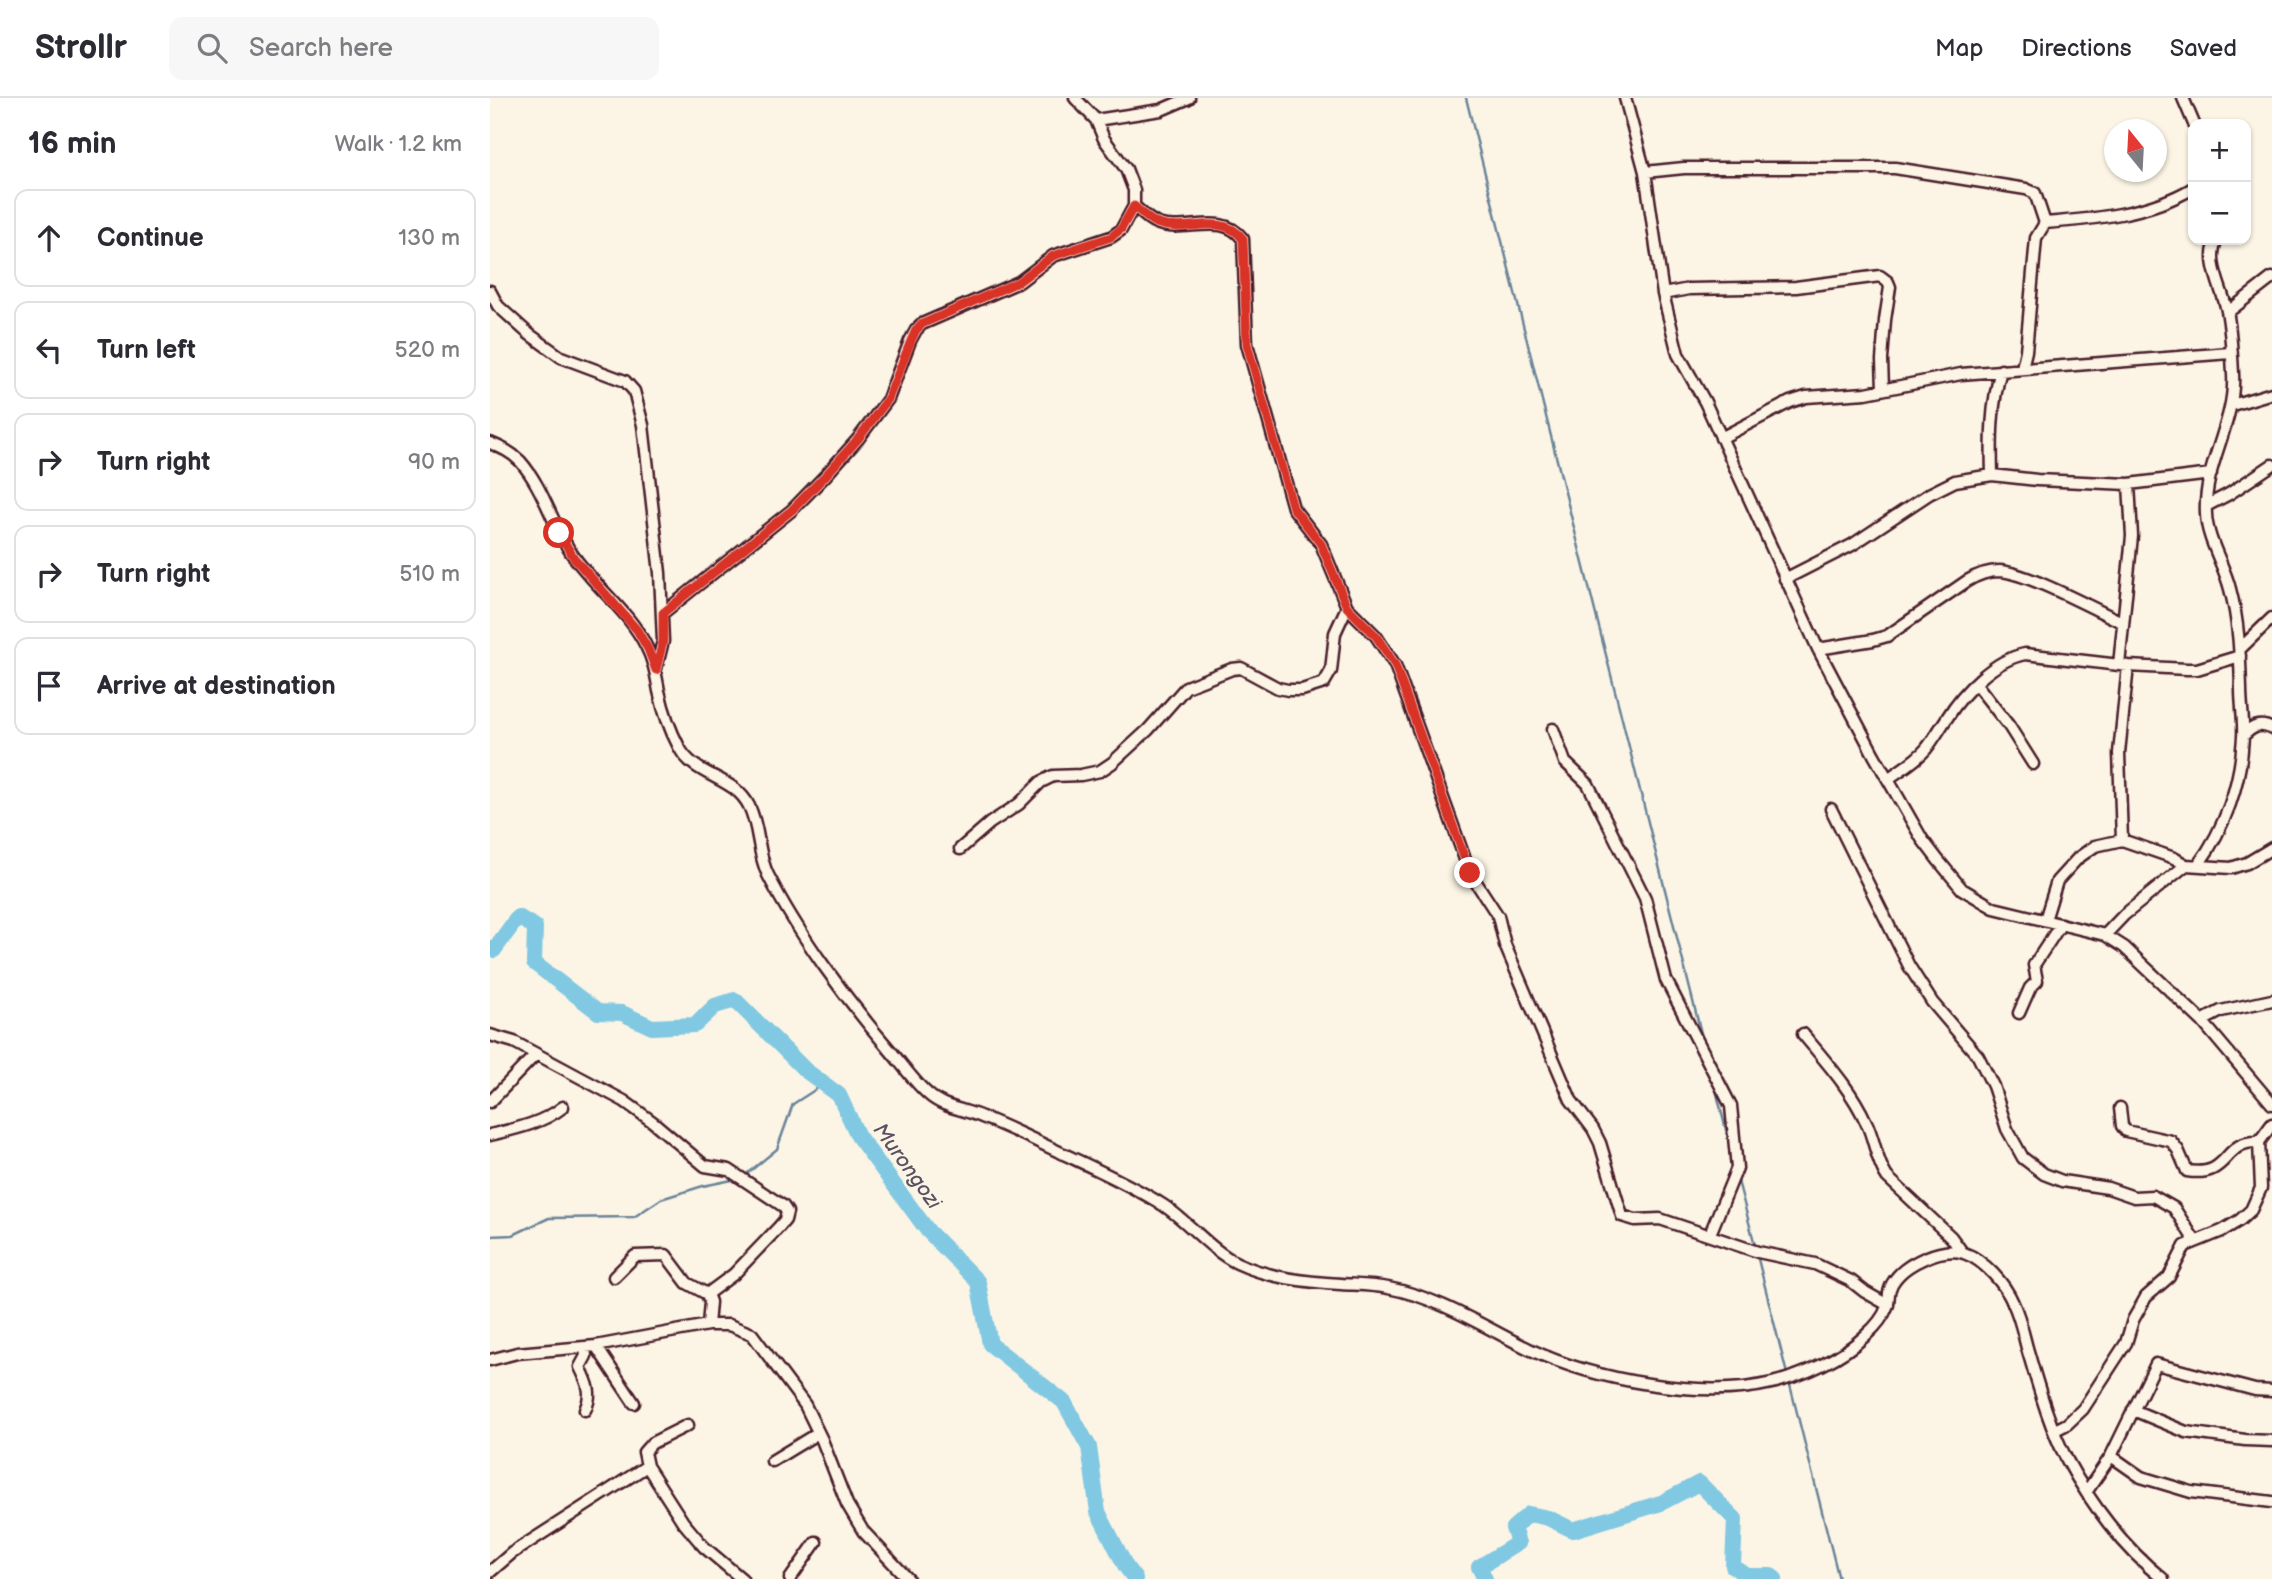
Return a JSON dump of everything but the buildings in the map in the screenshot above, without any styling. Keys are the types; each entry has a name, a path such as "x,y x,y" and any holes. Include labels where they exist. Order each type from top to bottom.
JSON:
{"street":[{"path":"663,613 792,510 834,466 888,399 911,341 922,324 1018,282 1053,256 1111,237 1121,229 1134,206 1131,178 1104,139 1096,120 1075,98"},
{"path":"1096,120 1161,110 1189,98"},
{"path":"1625,98 1645,172 1663,294 1678,354 1705,402 1818,649 1922,839 1962,889 1994,908 2105,935 2140,960 2202,1020 2272,1104"},
{"path":"2183,98 2191,119"},
{"path":"1645,172 1684,168 1895,168 2026,189 2035,193 2045,223 2036,238 2022,369"},
{"path":"2045,223 2116,215 2153,205 2188,190"},
{"path":"1134,206 1158,224 1223,225 1237,231 1243,239 1247,344 1285,485 1298,517 1321,544 1347,607 1376,636 1395,665 1470,873 1498,916 1505,945 1571,1100 1600,1143 1622,1216 1635,1220 1660,1219 1758,1252 1815,1264 1851,1281 1888,1305"},
{"path":"2198,865 2210,849 2229,809 2243,736 2241,652 2230,589 2208,526 2206,506 2211,474 2232,405 2233,376 2228,312 2216,274 2213,252 2215,245"},
{"path":"1663,294 1689,289 1797,287 1880,276 1885,278 1890,287 1885,320 1883,389"},
{"path":"2228,312 2272,278"},
{"path":"490,291 498,306 529,334 561,357 625,382 634,391 643,425 650,473 663,613 663,641 656,670"},
{"path":"1721,438 1798,399 1866,393 1935,378 2001,370 2230,353"},
{"path":"1992,475 1993,413 2001,370"},
{"path":"2232,405 2272,393"},
{"path":"490,443 508,450 524,465 544,497 559,533 574,558 637,630 656,670 660,696 682,754 694,765 741,793 751,809 761,860 767,874 796,923 857,1012 928,1095 944,1105 980,1116 1122,1182 1166,1207 1230,1260 1261,1273 1295,1279 1388,1287 1440,1304 1536,1352 1579,1369 1664,1386 1737,1389 1776,1382 1845,1353 1870,1332 1888,1305 1890,1288 1902,1272 1931,1256 1962,1252"},
{"path":"2206,506 2272,465"},
{"path":"1785,579 1852,545 1955,481 1992,475 2129,484 2211,474"},
{"path":"2122,840 2119,753 2122,622 2132,536 2129,484"},
{"path":"1818,649 1887,636 1967,581 1994,571 2017,574 2122,622"},
{"path":"960,849 990,823 1019,804 1041,782 1053,776 1101,771 1148,730 1186,687 1241,668 1278,688 1288,690 1302,690 1324,683 1331,671 1335,633 1347,607"},
{"path":"1888,779 1924,752 1948,716 1976,684 2008,660 2025,654 2123,666 2197,669 2241,652 2272,618"},
{"path":"1976,684 2009,726 2032,764"},
{"path":"2243,736 2258,726 2272,729"},
{"path":"1553,729 1565,762 1588,784 1645,898 1666,980 1731,1106 1737,1168 1710,1234"},
{"path":"1831,809 1909,966 1932,1002 1978,1056 1993,1086 2007,1129 2023,1158 2044,1174 2062,1181 2108,1188 2134,1197 2153,1196 2174,1208 2195,1241"},
{"path":"2045,920 2057,881 2067,867 2095,846 2122,840 2168,855 2186,865 2231,868 2247,863 2272,848"},
{"path":"2105,935 2124,915 2186,865"},
{"path":"2019,1013 2030,988 2037,981 2034,965 2061,924"},
{"path":"2202,1020 2221,1011 2272,1000"},
{"path":"1803,1034 1838,1075 1857,1103 1868,1124 1887,1177 1951,1237 1962,1252 1981,1263 2012,1299 2054,1430 2069,1464 2122,1539 2163,1579"},
{"path":"490,1035 514,1042 624,1101 705,1166 729,1170 783,1206 787,1212 785,1220 734,1274 707,1294"},
{"path":"490,1102 536,1054"},
{"path":"490,1135 528,1125 555,1114 563,1107"},
{"path":"2120,1108 2122,1126 2126,1131 2171,1141 2179,1150 2187,1171 2211,1171 2218,1168 2234,1149 2247,1143 2259,1142"},
{"path":"2054,1430 2067,1424 2083,1409 2126,1343 2133,1320 2146,1297 2169,1278 2181,1250 2195,1241 2222,1231 2251,1210 2262,1178 2259,1142 2272,1124"},
{"path":"614,1277 635,1256 666,1255 687,1283 707,1294 710,1303 708,1325"},
{"path":"490,1360 517,1353 596,1346 708,1325 729,1325 752,1334 805,1405 847,1504 863,1531 908,1579"},
{"path":"596,1346 634,1403"},
{"path":"584,1347 586,1356 580,1367 591,1392 585,1410"},
{"path":"2087,1491 2110,1457 2156,1364 2255,1390 2272,1391"},
{"path":"2133,1410 2186,1432 2272,1441"},
{"path":"688,1425 652,1443 644,1452 647,1466 704,1547 742,1579"},
{"path":"772,1461 818,1433"},
{"path":"2110,1457 2141,1477 2191,1492 2272,1502"},
{"path":"490,1572 512,1553 647,1466"},
{"path":"790,1579 816,1542"}],"waterway":[{"path":"1466,98 1704,1045"},
{"name":"Murongozi","path":"490,948 494,950 518,917 535,927 534,963 598,1012 622,1013 652,1027 695,1025 715,1006 735,1000 805,1070 839,1095 858,1136 928,1231 978,1282 990,1344 1064,1402 1089,1447 1098,1512 1135,1579"},
{"path":"1714,1082 1731,1150"},
{"path":"743,1177 777,1149 793,1104 824,1084"},
{"path":"1737,1177 1756,1249"},
{"path":"490,1236 513,1235 549,1218 634,1217 661,1199 737,1179"},
{"path":"1757,1255 1787,1374"},
{"path":"1789,1381 1839,1579"},
{"name":"Murongozi","path":"1485,1579 1479,1567 1518,1543 1513,1528 1529,1514 1548,1518 1573,1530 1661,1503 1699,1483 1735,1519 1733,1566 1747,1576 1771,1576 1775,1579"}],"route":[{"path":"559,533 574,558 637,630 656,670 663,641 663,613 792,510 826,475 888,399 911,341 922,324 1018,282 1053,256 1111,237 1121,229 1134,206 1158,224 1223,225 1237,231 1243,239 1247,344 1293,508 1321,544 1347,607 1376,636 1395,665 1470,873"}]}
